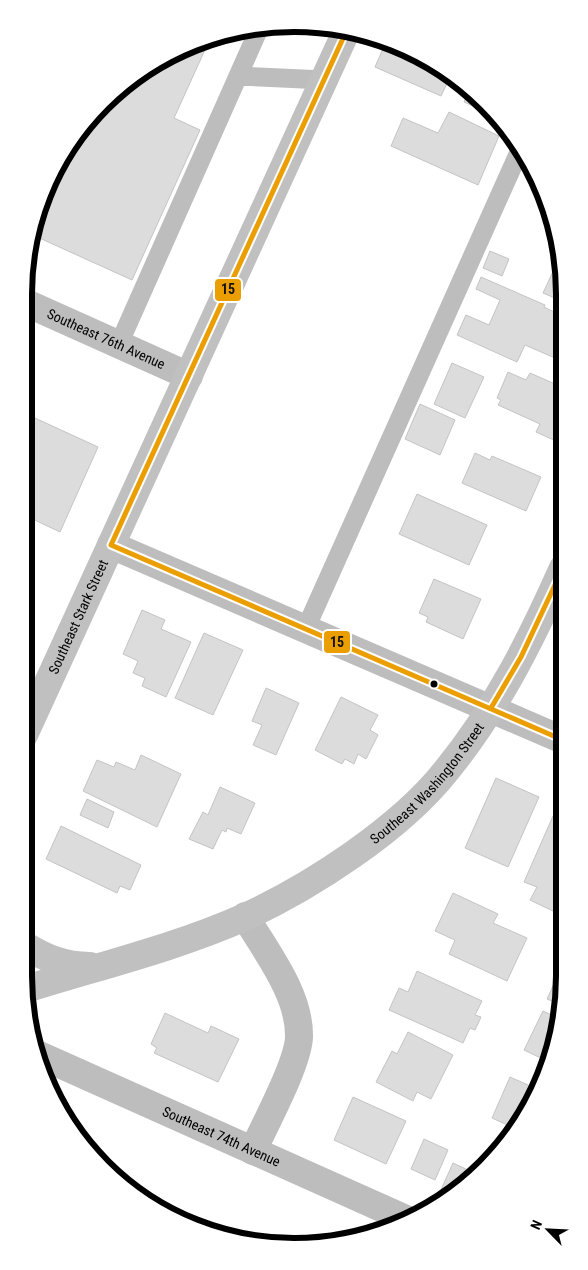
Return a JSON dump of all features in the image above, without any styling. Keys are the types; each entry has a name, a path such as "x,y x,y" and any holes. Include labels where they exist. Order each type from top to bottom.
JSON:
{"main road":[{"name":"Southeast Stark Street","path":"32,718 343,38"},
{"name":"Southeast Washington Street","path":"33,987 182,940 245,916 304,886 355,852 406,812 445,773 505,686 540,620 556,584"},
{"path":"32,950 44,957 71,966 102,965"}],"street":[{"name":"Southeast 76th Avenue","path":"32,306 189,376"},
{"path":"111,545 556,736"},
{"path":"245,916 288,990 296,1014 299,1038 292,1064 253,1150"},
{"name":"Southeast 74th Avenue","path":"45,1058 399,1216"}],"lane":[{"path":"119,344 256,36"},
{"path":"238,76 324,80"},
{"path":"306,628 517,158"}],"building":[{"path":"206,47 174,118 200,130 132,280 39,238 46,210 59,178 68,163 87,135 109,109 135,87 163,68 178,59"},
{"path":"383,48 410,59 447,83 441,96 375,67"},
{"path":"466,97 478,108 464,102"},
{"path":"449,112 499,136 478,185 391,146 403,118 438,133"},
{"path":"490,251 509,259 502,276 483,268"},
{"path":"554,269 556,298 543,293"},
{"path":"481,277 545,305 544,307 556,313 556,358 525,345 517,362 457,335 466,315 489,325 500,300 476,289"},
{"path":"452,363 484,377 465,418 434,404"},
{"path":"508,372 526,380 530,373 556,384 556,441 536,432 540,424 498,405 501,400 497,398"},
{"path":"420,404 455,420 440,455 405,439"},
{"path":"32,417 98,447 60,532 32,519"},
{"path":"475,453 490,460 492,456 541,477 526,511 462,483"},
{"path":"417,494 487,525 469,565 399,534"},
{"path":"434,579 481,599 463,639 426,622 428,617 419,613"},
{"path":"142,610 165,620 161,629 191,642 166,697 142,686 145,678 133,673 138,661 123,654"},
{"path":"204,633 243,650 213,715 175,698"},
{"path":"266,688 299,703 276,755 253,745 262,725 252,721"},
{"path":"341,697 378,715 370,730 378,735 366,759 358,754 354,764 345,759 342,764 315,750"},
{"path":"141,755 181,774 157,827 83,791 97,760 114,767 116,762 135,770"},
{"path":"496,778 539,797 508,867 465,848"},
{"path":"220,787 255,803 241,834 227,828 226,832 222,830 213,849 189,839 203,812 208,815"},
{"path":"87,799 114,812 108,828 80,815"},
{"path":"553,816 556,817 556,904 553,911 530,900 537,887 524,882"},
{"path":"61,826 141,865 130,890 120,886 117,893 46,859"},
{"path":"453,893 498,914 493,923 527,938 507,981 449,954 455,940 435,931"},
{"path":"417,971 482,1001 475,1015 481,1017 475,1030 470,1028 463,1043 389,1010 399,988 408,992"},
{"path":"556,980 554,1002 547,999"},
{"path":"543,1011 552,1015 542,1059 524,1050"},
{"path":"165,1013 208,1033 211,1026 239,1039 218,1082 154,1053 157,1048 151,1044"},
{"path":"408,1032 453,1055 431,1099 417,1092 413,1101 376,1082 392,1051 397,1054"},
{"path":"510,1077 531,1087 508,1125 492,1118"},
{"path":"353,1097 406,1121 386,1164 334,1140"},
{"path":"424,1139 448,1150 435,1180 411,1169"},
{"path":"453,1163 469,1170 453,1183 440,1192"}],"transit line":[{"name":"15","path":"111,545 343,38"},
{"name":"15","path":"111,545 556,737"},
{"name":"15","path":"491,708 521,657 556,583"}]}
